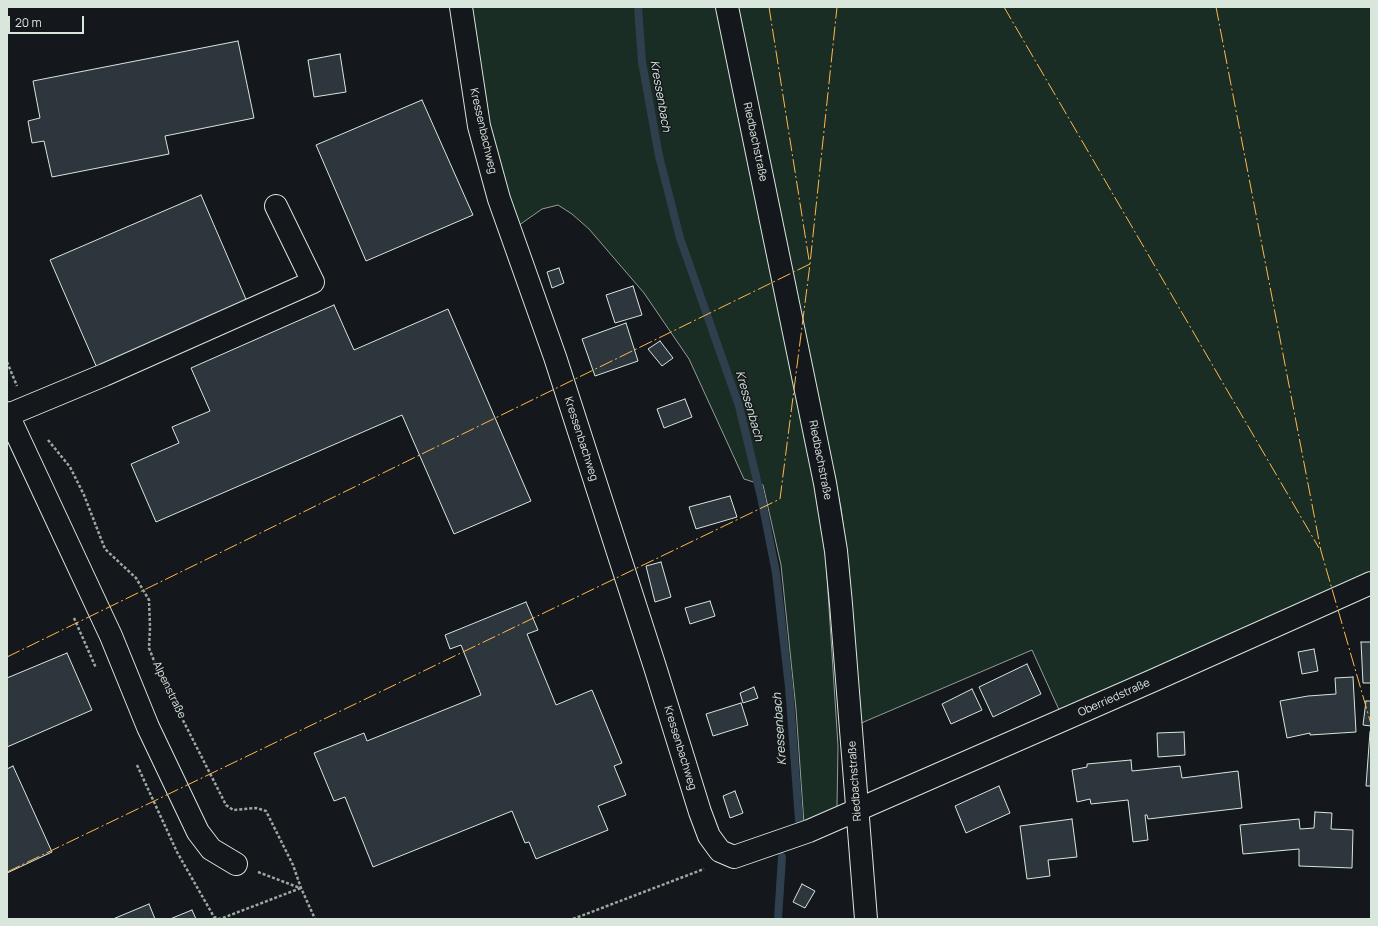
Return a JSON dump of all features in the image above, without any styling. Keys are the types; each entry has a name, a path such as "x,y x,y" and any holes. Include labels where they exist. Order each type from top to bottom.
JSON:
{"street":[{"name":"Kressenbachweg","path":"461,7 479,126 500,199 555,357 700,812 710,836 720,851 734,857"},
{"name":"Riedbachstraße","path":"727,7 825,482 836,551 842,604 866,919"},
{"path":"236,864 211,850 198,832 148,728 111,636 14,412 104,375 313,282 276,206"},
{"name":"Oberriedstraße","path":"857,810 1371,583"},
{"path":"734,857 809,831 857,810"}],"path":[{"path":"7,362 14,412"},
{"name":"Alpenstraße","path":"46,438 70,466 84,495 105,549 136,578 149,600 149,648 152,656 158,671 226,805 233,810 256,808 266,811 293,866 315,919"},
{"path":"573,919 734,857"},
{"path":"236,864 301,888"}],"green space":[{"path":"467,7 716,7 824,531 838,746 837,806 833,813 804,824 796,709 781,565 763,485 744,479 689,359 644,293 589,229 572,214 558,205 542,209 515,228 500,185"},
{"path":"736,7 1371,7 1371,575 1060,712 1032,650 859,724 849,569 841,508"}],"building":[{"path":"238,41 254,118 165,136 169,154 52,177 44,141 32,143 28,121 40,118 33,81"},
{"path":"340,54 346,92 314,97 308,60"},
{"path":"422,100 473,215 366,261 316,145"},
{"path":"201,195 248,304 97,368 50,260"},
{"path":"559,268 564,283 552,288 547,272"},
{"path":"633,286 642,315 615,323 606,295"},
{"path":"334,305 354,350 448,309 531,501 454,534 402,415 156,522 131,464 179,443 172,427 210,411 191,368"},
{"path":"626,323 638,361 595,376 582,339"},
{"path":"660,341 673,358 662,366 648,349"},
{"path":"685,399 692,417 664,428 657,409"},
{"path":"730,496 737,517 696,529 689,507"},
{"path":"661,562 671,597 655,602 646,566"},
{"path":"710,601 715,616 690,624 685,608"},
{"path":"526,602 538,630 527,634 556,705 592,690 622,763 614,766 626,795 598,806 608,830 536,859 529,842 525,843 512,811 373,867 345,797 334,801 314,753 364,733 367,741 481,695 461,645 450,649 445,635"},
{"path":"1361,642 1371,642 1371,683 1363,683"},
{"path":"1314,649 1318,671 1302,674 1298,652"},
{"path":"67,653 92,710 7,747 7,678"},
{"path":"1027,664 1041,694 993,717 979,687"},
{"path":"1353,677 1356,732 1310,735 1310,733 1287,738 1280,701 1308,696 1336,694 1335,678"},
{"path":"754,687 758,698 743,703 740,693"},
{"path":"972,689 982,710 951,724 942,704"},
{"path":"1366,701 1371,701 1371,726 1363,725"},
{"path":"741,703 748,725 713,736 706,714"},
{"path":"1184,732 1185,755 1158,757 1157,733"},
{"path":"1370,732 1371,786 1366,786"},
{"path":"1131,760 1132,771 1180,766 1182,778 1238,771 1242,808 1148,819 1147,815 1145,815 1148,840 1133,842 1128,800 1091,804 1090,799 1077,802 1072,770 1087,767 1087,764"},
{"path":"13,766 52,852 7,873 7,769"},
{"path":"999,786 1010,813 966,833 955,806"},
{"path":"735,791 743,813 730,818 723,796"},
{"path":"1315,812 1332,813 1331,829 1353,830 1352,868 1299,866 1299,849 1243,854 1240,825 1299,819 1300,829 1314,828"},
{"path":"1072,819 1077,857 1048,860 1050,876 1027,879 1020,826"},
{"path":"802,884 815,891 805,908 793,902"},
{"path":"149,904 155,919 113,919"},
{"path":"192,910 196,919 170,919"}],"waterway":[{"name":"Kressenbach","path":"638,7 642,62 659,156 680,238 739,406 761,497 776,573 789,687 799,820"},
{"name":"Kressenbach","path":"778,919 782,857"}],"power":[{"path":"769,7 809,260"},
{"path":"7,872 780,499 810,264 837,7"},
{"path":"1004,7 1319,548"},
{"path":"1216,7 1321,551 1371,724"},
{"path":"7,657 810,264"}]}
